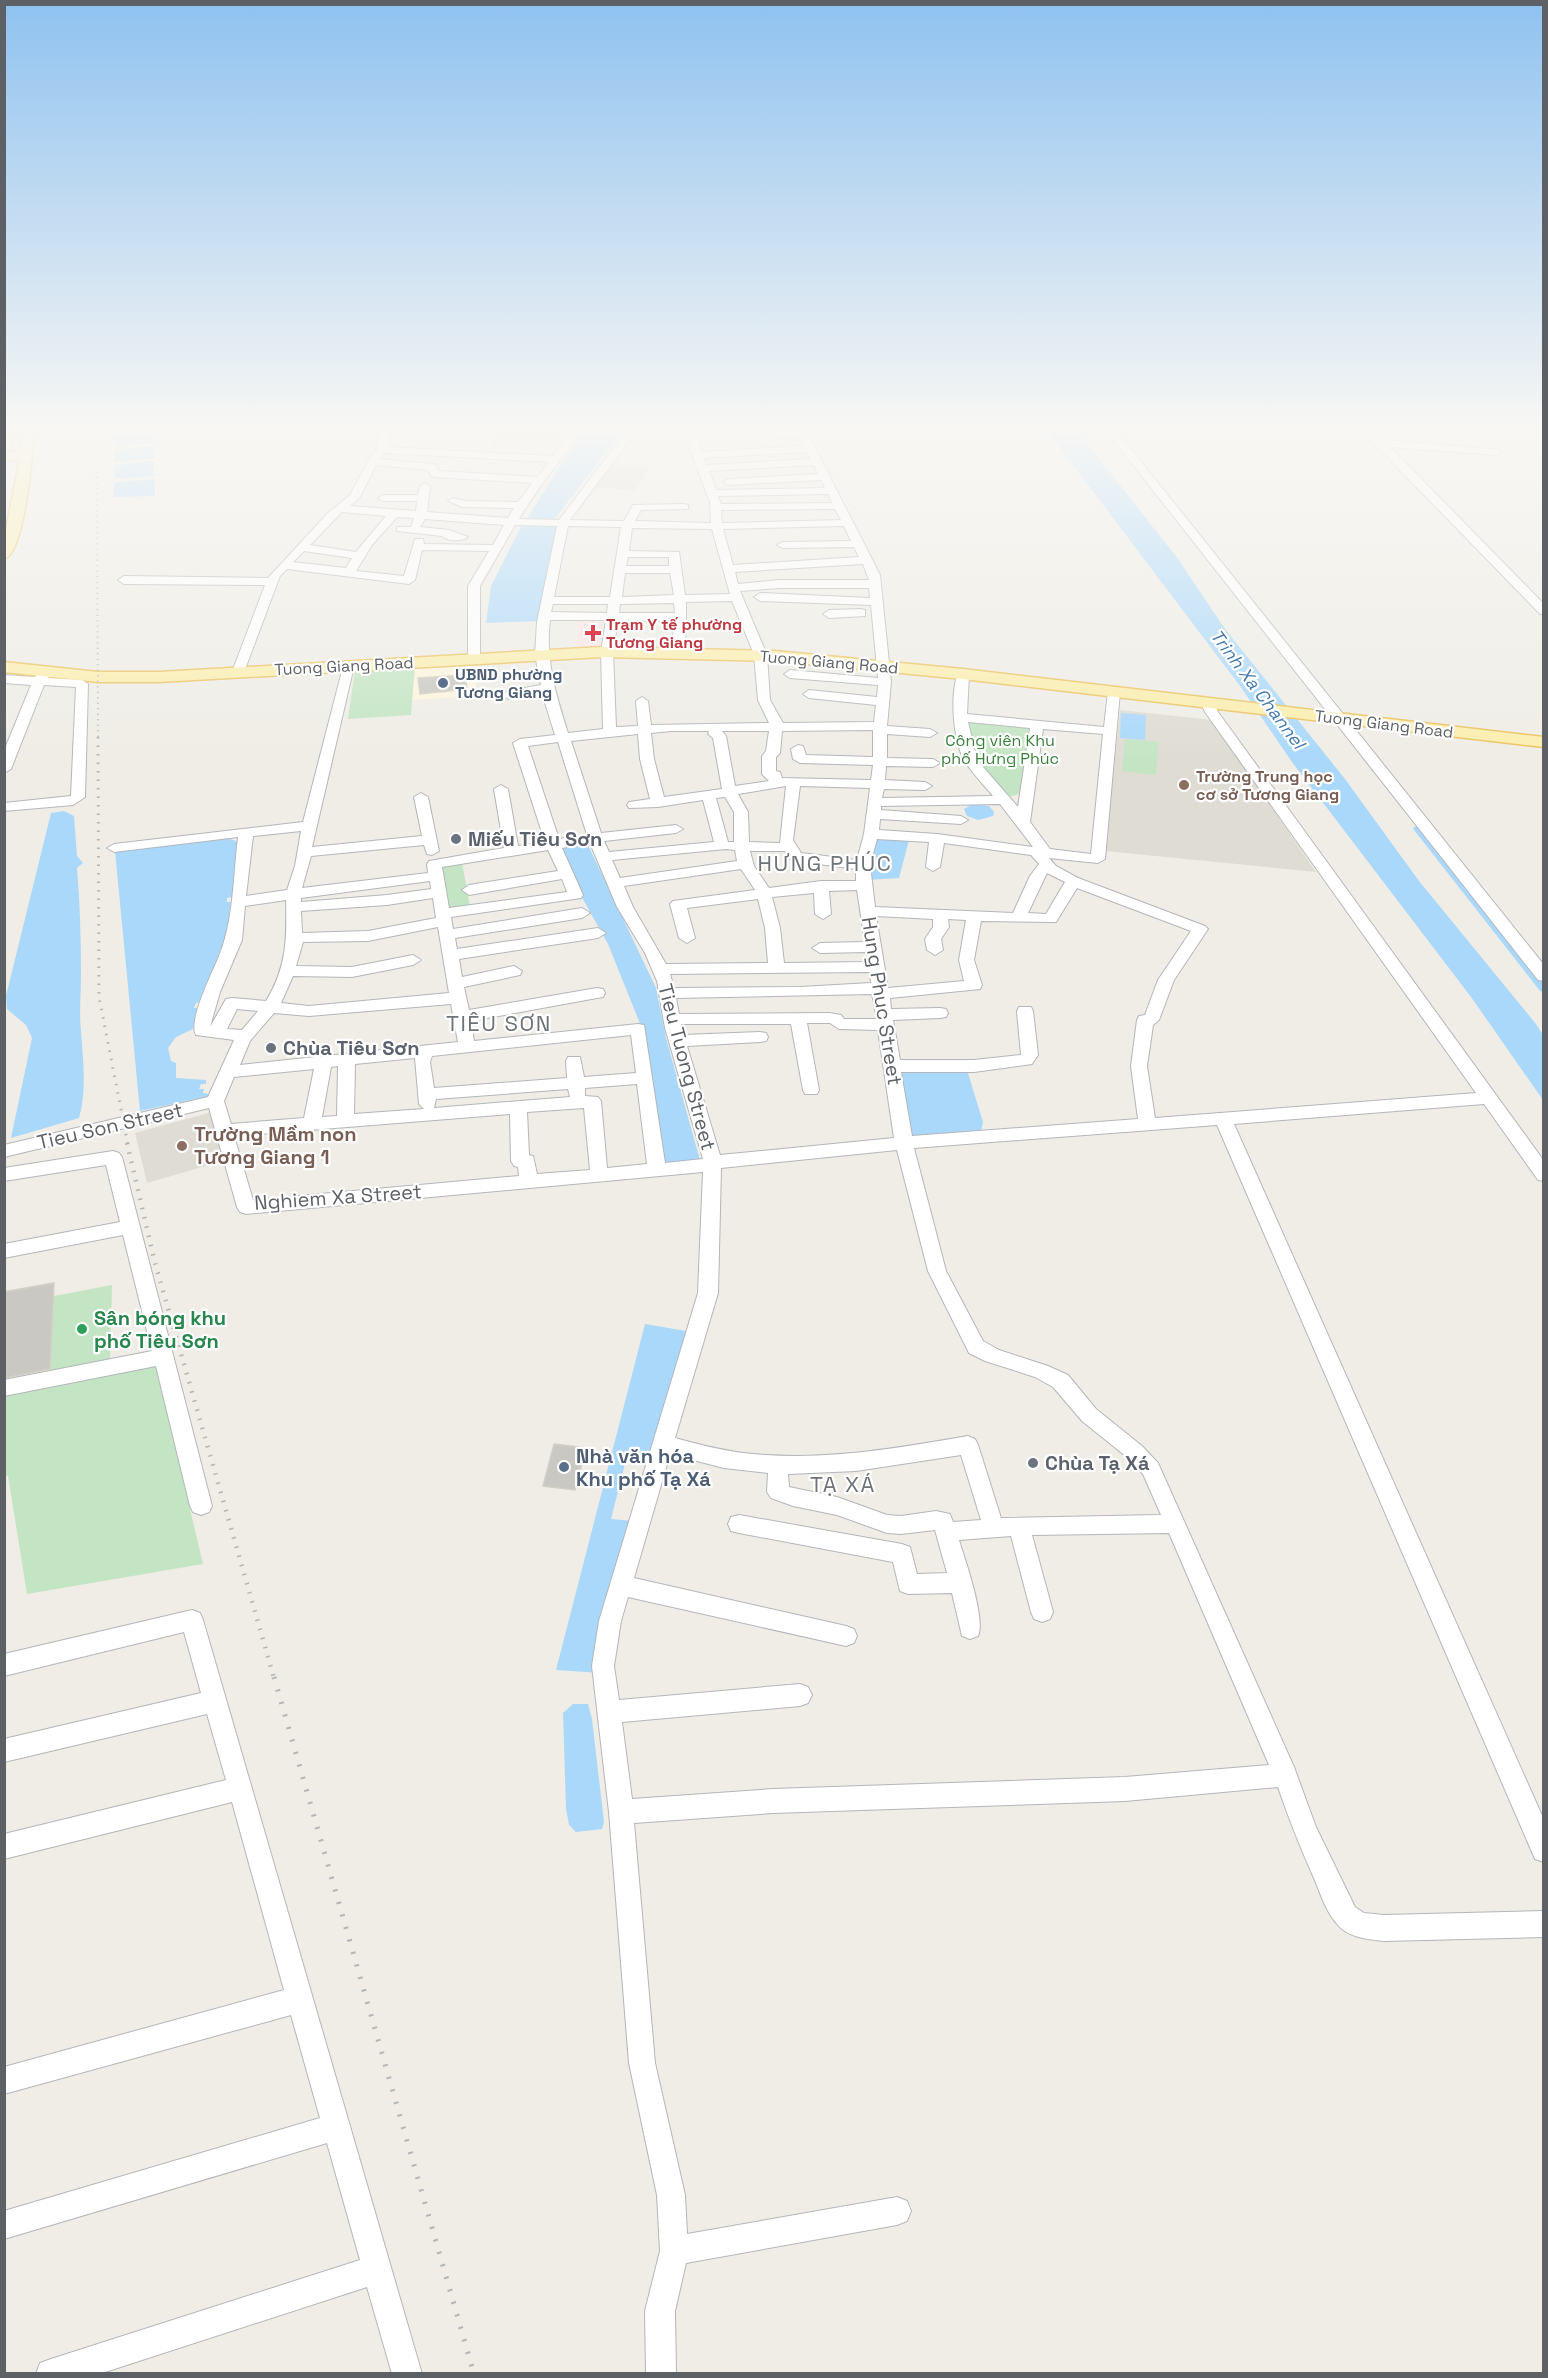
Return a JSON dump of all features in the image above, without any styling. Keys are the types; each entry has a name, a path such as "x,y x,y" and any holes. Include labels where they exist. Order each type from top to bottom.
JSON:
{"main road":[{"path":"4,555 9,539"},
{"name":"Tuong Giang Road","path":"4,667 42,676 119,677 607,652 761,655 885,675 963,674 1544,742"}],"street":[{"path":"238,672 272,582 309,539"},
{"path":"348,572 373,539"},
{"path":"474,659 474,586 501,539"},
{"name":"Tieu Tuong Street","path":"559,539 545,608 541,655 548,688 596,839 625,907 653,952 660,969 671,1019 706,1133 712,1164 708,1293 610,1622 603,1666 621,1812 642,2063 671,2195 674,2249 660,2311 661,2373"},
{"path":"610,732 607,652 625,539"},
{"path":"720,539 735,593 761,655 764,700 776,721 773,753 769,756 769,774 774,775 776,782"},
{"path":"792,539 791,548 860,544"},
{"name":"Hung Phuc Street","path":"857,539 873,570 885,675 880,728 880,761 871,834 862,865 864,885 904,1143 938,1271 976,1347 987,1354 1041,1371 1064,1382 1085,1411 1149,1466 1286,1775 1305,1830 1333,1893 1346,1916 1360,1925 1384,1929 1544,1924"},
{"path":"1196,539 1336,718 1544,976"},
{"path":"1473,539 1544,611"},
{"path":"285,565 409,580 418,544 495,548"},
{"path":"301,547 359,556"},
{"path":"622,554 675,554 674,569 680,600 681,634 677,653"},
{"path":"728,569 868,560"},
{"path":"620,570 674,569"},
{"path":"124,580 272,582"},
{"path":"760,596 875,584"},
{"path":"545,608 615,601 680,600 735,593 878,612"},
{"path":"545,608 613,618 680,617"},
{"path":"829,614 878,612"},
{"path":"844,621 878,612"},
{"path":"215,1101 246,1036 280,991 287,971 295,938 294,900 309,826 348,666"},
{"path":"790,674 885,675"},
{"path":"963,674 960,717 963,737 971,761 1023,822 1042,856 1073,880 1200,929 1166,980 1151,1020 1145,1020 1139,1066 1147,1125"},
{"path":"4,679 42,676 82,684 78,797 73,801 4,807"},
{"path":"4,769 42,676"},
{"path":"508,695 548,688"},
{"path":"871,834 938,838 1042,856 1098,859 1114,692"},
{"path":"809,694 884,702"},
{"path":"642,700 647,759 658,803"},
{"path":"1209,703 1212,712 1346,902 1544,1175"},
{"path":"960,717 1109,731"},
{"path":"1023,822 1037,724"},
{"path":"716,727 715,734 719,736 730,791 741,812 745,864 763,892 775,938 776,967"},
{"path":"446,923 473,908 576,895 556,850 520,743 643,729 716,727 880,728 930,733"},
{"path":"798,749 800,759 933,763"},
{"path":"794,781 786,840 796,857 805,860 862,865"},
{"path":"634,805 708,795 776,782 925,786"},
{"path":"501,789 512,851"},
{"path":"708,795 722,846"},
{"path":"421,797 467,1046"},
{"path":"874,808 1005,800"},
{"path":"874,808 961,820"},
{"path":"114,848 309,826"},
{"path":"465,863 556,850 634,832 676,829"},
{"path":"246,832 234,940 212,992 202,1023 203,1032 246,1036"},
{"path":"933,867 938,838"},
{"path":"304,852 430,840"},
{"path":"604,857 670,849 722,846 789,847"},
{"path":"238,902 387,900 465,863 512,851 556,850"},
{"path":"1019,917 1037,876 1042,856"},
{"path":"465,863 473,908"},
{"path":"615,883 745,864"},
{"path":"469,890 567,874"},
{"path":"868,911 1051,919 1073,880"},
{"path":"687,938 678,904 821,886 864,885"},
{"path":"821,886 823,914"},
{"path":"295,938 368,936 446,923 582,913"},
{"path":"935,950 933,939 941,927 940,915"},
{"path":"667,993 880,991 974,985 968,975 967,951 974,917"},
{"path":"451,955 598,933"},
{"path":"820,948 872,947"},
{"path":"287,971 352,972 413,960"},
{"path":"660,969 876,967"},
{"path":"216,1033 232,1003 309,1011 456,991 514,971"},
{"path":"461,1017 597,993"},
{"path":"892,1066 974,1066 1023,1061 1030,1055 1025,1011"},
{"path":"671,1019 835,1019 839,1024 849,1026 940,1013"},
{"path":"798,1018 811,1090"},
{"path":"227,1072 638,1029 657,1170"},
{"path":"677,1041 760,1037"},
{"path":"426,1050 422,1062 428,1114"},
{"path":"345,1121 347,1059"},
{"path":"574,1061 577,1102"},
{"path":"312,1124 324,1062"},
{"path":"427,1094 644,1078"},
{"path":"712,1164 904,1143 1489,1098"},
{"name":"Nghiem Xa Street","path":"215,1101 246,1207 712,1164"},
{"name":"Tieu Son Street","path":"4,1151 215,1101"},
{"path":"225,1131 592,1101 599,1175"},
{"path":"518,1107 520,1161 527,1161 528,1182"},
{"path":"1222,1119 1544,1850"},
{"path":"4,1175 113,1157 201,1506"},
{"path":"4,1251 129,1227"},
{"path":"4,1388 163,1357"},
{"path":"663,1444 742,1462 778,1465 872,1462 968,1445 994,1528"},
{"path":"778,1465 778,1492 787,1496 839,1506 879,1522 897,1525 928,1520 942,1521 961,1583 970,1629"},
{"path":"739,1524 902,1554 908,1584 961,1583"},
{"path":"946,1532 1019,1526 1174,1524"},
{"path":"1019,1526 1042,1612"},
{"path":"621,1585 846,1636"},
{"path":"4,1676 5,1664 192,1620 406,2373"},
{"path":"609,1712 800,1695"},
{"path":"4,1751 215,1701"},
{"path":"621,1812 773,1802 1125,1789 1286,1775"},
{"path":"4,1847 240,1788"},
{"path":"4,2081 300,1999"},
{"path":"4,2225 336,2127"},
{"path":"674,2249 702,2247 897,2211"},
{"path":"51,2373 377,2269"}],"shaded area":[{"name":"Trạm Y tế phường Tương Giang","path":"579,618 611,619 605,648 576,649"},
{"path":"476,662 475,696 412,700 415,666"},
{"name":"Trường Trung học cơ sở Tương Giang","path":"1120,710 1212,720 1316,872 1105,851"},
{"name":"Trường Mầm non Tương Giang 1","path":"216,1111 230,1159 147,1183 135,1133"}],"green space":[{"path":"415,666 411,715 348,719 355,669"},
{"name":"Công viên Khu phố Hưng Phúc","path":"969,722 1029,727 1022,793 1008,797 973,757"},
{"path":"1125,739 1158,742 1156,775 1122,771"},
{"path":"462,862 470,907 446,910 439,866"},
{"name":"Sân bóng khu phố Tiêu Sơn","path":"112,1285 110,1361 50,1372 54,1296"},
{"path":"156,1366 203,1564 27,1594 8,1476 5,1476 5,1392"}],"water":[{"path":"515,539 555,539 539,621 486,623 491,586"},
{"name":"Trinh Xa Channel","path":"1129,539 1162,539 1225,629 1345,779 1419,881 1536,1024 1543,1035 1543,1100 1471,997 1292,762 1240,686"},
{"path":"1121,713 1146,715 1145,740 1120,738"},
{"path":"972,804 989,806 994,812 993,816 978,820 967,816 964,809"},
{"path":"64,811 74,816 77,856 83,863 77,868 81,935 80,1017 84,1075 83,1097 79,1118 11,1138 32,1038 26,1025 7,1009 6,996 51,813"},
{"path":"873,836 909,840 899,878 867,880"},
{"path":"228,838 238,842 232,897 227,898 227,902 231,902 226,936 200,1002 196,1003 194,1008 199,1008 193,1029 176,1037 168,1048 171,1061 176,1063 176,1078 206,1080 206,1084 201,1084 199,1089 204,1089 203,1093 209,1096 140,1111 115,851"},
{"path":"587,843 656,988 666,1038 701,1164 660,1166 639,1021 608,944 580,894 562,850 563,847"},
{"path":"901,1069 967,1070 983,1122 981,1131 910,1136 898,1077"},
{"path":"645,1324 686,1331 650,1454 628,1452 611,1519 633,1521 601,1673 556,1670"},
{"path":"573,1704 588,1704 592,1719 604,1822 602,1829 576,1832 569,1825 566,1808 563,1713"}],"building":[{"name":"UBND phường Tương Giang","path":"465,675 467,689 420,694 418,678"},
{"path":"54,1283 50,1369 4,1378 4,1292"},
{"name":"Nhà văn hóa Khu phố Tạ Xá","path":"554,1444 586,1448 575,1490 543,1486"}],"waterway":[{"path":"1418,828 1544,988"}],"railway":[{"path":"97,539 98,738"},
{"path":"98,737 99,997 128,1145"},
{"path":"127,1143 155,1263 274,1678"},
{"path":"274,1677 474,2374"}],"place":[{"name":"Trạm Y tế phường Tương Giang","path":"593,633"},
{"name":"UBND phường Tương Giang","path":"443,683"},
{"name":"Trường Trung học cơ sở Tương Giang","path":"1184,785"},
{"name":"Miếu Tiêu Sơn","path":"456,839"},
{"name":"Chùa Tiêu Sơn","path":"271,1048"},
{"name":"Trường Mầm non Tương Giang 1","path":"182,1146"},
{"name":"Sân bóng khu phố Tiêu Sơn","path":"82,1329"},
{"name":"Chùa Tạ Xá","path":"1033,1463"},
{"name":"Nhà văn hóa Khu phố Tạ Xá","path":"564,1467"}],"district":[{"name":"HƯNG PHÚC","path":"825,863"},
{"name":"TIÊU SƠN","path":"499,1023"},
{"name":"TẠ XÁ","path":"843,1484"}]}
